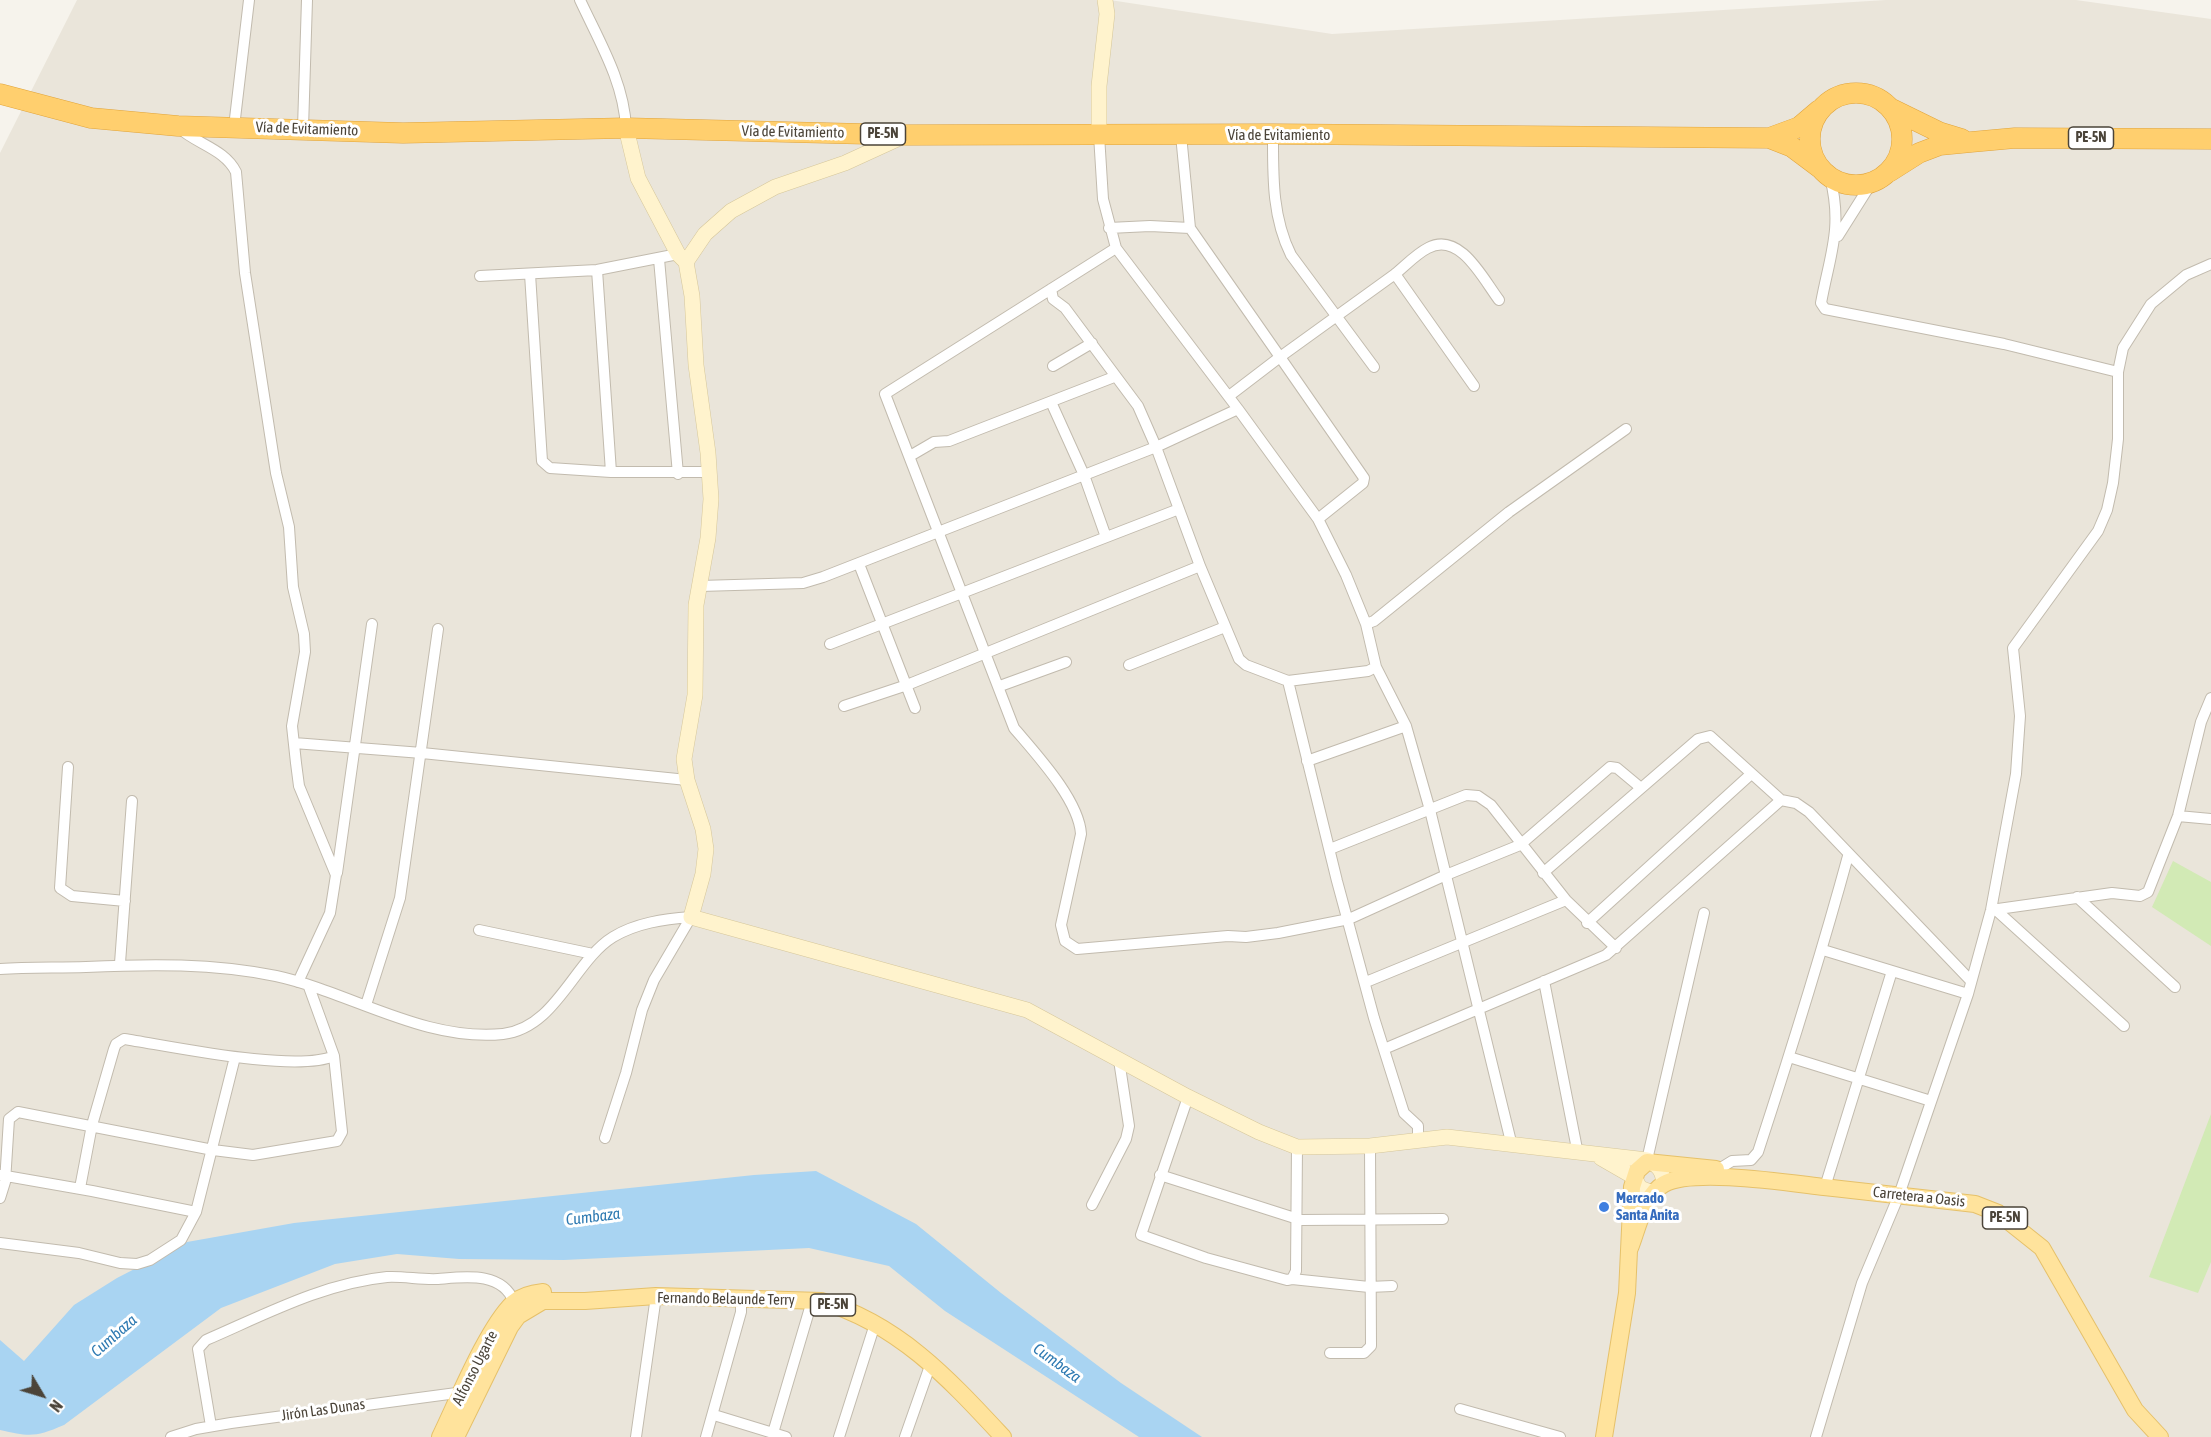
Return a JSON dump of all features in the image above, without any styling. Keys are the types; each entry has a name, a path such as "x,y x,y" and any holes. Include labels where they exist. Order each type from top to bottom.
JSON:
{"highway":[{"path":"1858,92 1874,95 1893,110 1900,123 1903,138 1900,154 1880,177 1846,184 1825,172 1814,156 1810,139 1813,122 1822,108 1835,98 1858,92"},
{"name":"Vía de Evitamiento","path":"0,94 91,118 178,126 303,128 404,133 626,128 907,135 1273,134 1769,138 1799,127 1822,108"},
{"name":"PE-5N","path":"1893,110 1940,132 1971,142"},
{"name":"Vía de Evitamiento","path":"1769,138 1792,147 1825,172"},
{"name":"PE-5N","path":"1880,177 1919,153 1940,145 2027,138 2211,139"}],"main road":[{"name":"Carretera a Oasis","path":"1650,1161 1719,1169 1739,1177"},
{"path":"1604,1437 1627,1293 1634,1177 1642,1166 1650,1161"},
{"name":"Carretera a Oasis","path":"1660,1189 1694,1178 1739,1177 1975,1204 1988,1208 2016,1226 2042,1248 2135,1410 2160,1437"},
{"path":"1630,1248 1642,1215 1660,1189"},
{"name":"Fernando Belaunde Terry","path":"514,1302 533,1293 560,1290 595,1293 616,1300"},
{"name":"Fernando Belaunde Terry","path":"456,1437 469,1393 510,1327 518,1316 531,1306 543,1301 616,1300 656,1296 812,1301 847,1309 875,1324 931,1363 1003,1437"},
{"name":"Alfonso Ugarte","path":"440,1437 469,1393 499,1320 514,1302"}],"street":[{"path":"234,128 249,0"},
{"path":"303,128 307,0"},
{"path":"580,0 615,75 625,108 626,128 638,178 682,258 710,472 708,538 696,605 695,695 684,750 687,780 703,829 706,849 703,874 691,917 654,980 642,1010 626,1073 605,1138"},
{"path":"1105,0 1107,14 1099,86 1099,135 1103,200 1116,248 1229,396 1318,519 1346,575 1366,624 1376,668 1406,726 1430,810 1512,1146"},
{"path":"178,126 189,138 228,159 236,172 245,273 276,473 289,526 293,587 304,634 305,652 292,726 299,786 336,875"},
{"path":"1273,134 1273,184 1281,232 1291,255 1374,367"},
{"path":"480,276 597,270 659,259 682,258 731,211 775,187 845,163 907,135"},
{"path":"1181,135 1190,228 1364,478 1362,483 1318,519"},
{"path":"1825,172 1837,203 1836,239 1821,303 1825,309 2004,344 2118,372"},
{"path":"1836,239 1880,177"},
{"path":"1109,228 1150,226 1190,228"},
{"path":"1229,396 1428,248 1447,243 1459,249 1499,300"},
{"path":"1116,248 885,394 1000,686 1014,728 1050,772 1080,820 1081,834 1061,925 1065,941 1077,949 1228,936 1246,937 1349,919 1446,875 1520,845 1610,767 1617,768 1641,788"},
{"path":"659,259 678,474"},
{"path":"1816,1437 1862,1283 1899,1195 1968,994 1993,910 2016,774 2020,716 2013,648 2098,531 2108,510 2118,439 2118,372 2123,348 2151,304 2186,275 2211,264"},
{"path":"597,270 611,472"},
{"path":"530,274 542,461 550,468 611,472 678,474 710,472"},
{"path":"1395,274 1474,386"},
{"path":"1051,289 1053,299 1065,308 1114,377 1138,406 1156,447 1200,566 1242,662 1288,681 1376,668"},
{"path":"1053,366 1092,343"},
{"path":"910,456 934,441 949,441 1114,377"},
{"path":"1051,402 1084,475 1106,537"},
{"path":"700,586 803,583 858,564 1156,447 1238,410"},
{"path":"1366,624 1374,621 1509,512 1626,429"},
{"path":"830,644 1179,509"},
{"path":"858,564 915,708"},
{"path":"844,706 907,685 1200,566"},
{"path":"298,982 330,913 356,750 372,624"},
{"path":"1129,664 1225,627"},
{"path":"366,1005 400,898 438,629"},
{"path":"1000,686 1066,662"},
{"path":"1288,681 1330,849 1384,1048 1404,1113 1418,1126 1418,1136 1414,1141"},
{"path":"1993,910 2112,893 2145,895 2178,816 2201,722 2211,698"},
{"path":"1307,760 1406,726"},
{"path":"1543,873 1703,736 1716,738 1750,775 1781,800 1804,807 1848,856 1936,942 1971,981"},
{"path":"294,743 356,750 422,753 687,780"},
{"path":"68,767 60,888 72,896 125,901"},
{"path":"1587,923 1750,775"},
{"path":"1330,849 1466,795 1478,796 1491,805 1520,845 1566,900 1587,923 1616,948"},
{"path":"1384,1048 1544,981 1616,948 1781,800"},
{"path":"120,963 132,801"},
{"path":"2178,816 2211,819"},
{"path":"1719,1169 1732,1161 1743,1162 1755,1158 1789,1057 1807,992 1823,950 1848,856"},
{"path":"2077,897 2175,987"},
{"path":"1366,982 1566,900"},
{"path":"1993,910 2124,1026"},
{"path":"1650,1161 1704,914"},
{"path":"0,969 120,963 229,969 298,982 450,1031 506,1034 535,1019 553,1005 593,954 611,938 631,928 654,921 691,917 1027,1010 1188,1097 1259,1132 1297,1147 1370,1146 1448,1137 1650,1161 1663,1174 1660,1189 1640,1188 1634,1177 1599,1156"},
{"path":"479,930 593,954"},
{"path":"1823,950 1968,994"},
{"path":"1824,1187 1892,971"},
{"path":"1544,981 1578,1154"},
{"path":"0,1197 5,1182 2,1175 9,1119 12,1114 28,1113 213,1150 253,1155 337,1141 342,1132 334,1056 309,987"},
{"path":"80,1188 92,1125 114,1049 124,1039 235,1057 313,1062 334,1056"},
{"path":"0,1243 79,1253 120,1263 137,1264 150,1260 181,1240 196,1212 235,1057"},
{"path":"1789,1057 1931,1101"},
{"path":"1092,1205 1126,1139 1129,1126 1119,1060"},
{"path":"1188,1097 1141,1235 1206,1258 1287,1280 1369,1287 1392,1286"},
{"path":"1330,1353 1364,1353 1371,1346 1370,1146"},
{"path":"1292,1279 1296,1271 1297,1147"},
{"path":"2,1175 80,1188 196,1212"},
{"path":"1160,1175 1301,1220 1443,1219"},
{"path":"211,1426 198,1349 206,1340 294,1302 345,1286 389,1277 421,1280 472,1277 501,1284 514,1302"},
{"path":"636,1437 656,1296"},
{"path":"706,1437 741,1312 741,1298"},
{"path":"773,1433 812,1301"},
{"path":"839,1437 875,1324"},
{"path":"906,1437 931,1363"},
{"name":"Jirón Las Dunas","path":"171,1437 211,1426 469,1393"},
{"path":"1460,1409 1560,1437"},
{"path":"714,1415 749,1432 773,1433 786,1437"}],"shaded area":[{"path":"77,0 1110,0 1332,34 1886,0 2076,0 2211,19 2211,1437 0,1437 0,153"}],"green space":[{"path":"2173,861 2211,882 2211,946 2152,907"},
{"path":"2211,1114 2211,1262 2198,1293 2149,1277"}],"water":[{"name":"Cumbaza","path":"816,1171 916,1224 1001,1293 1121,1383 1202,1437 1139,1437 945,1311 889,1266 809,1248 564,1260 459,1259 397,1254 335,1264 221,1308 64,1425 33,1435 0,1430 0,1340 24,1361 74,1305 117,1278 187,1242 294,1223 754,1175"}],"place":[{"name":"Mercado Santa Anita","path":"1604,1207"}]}
